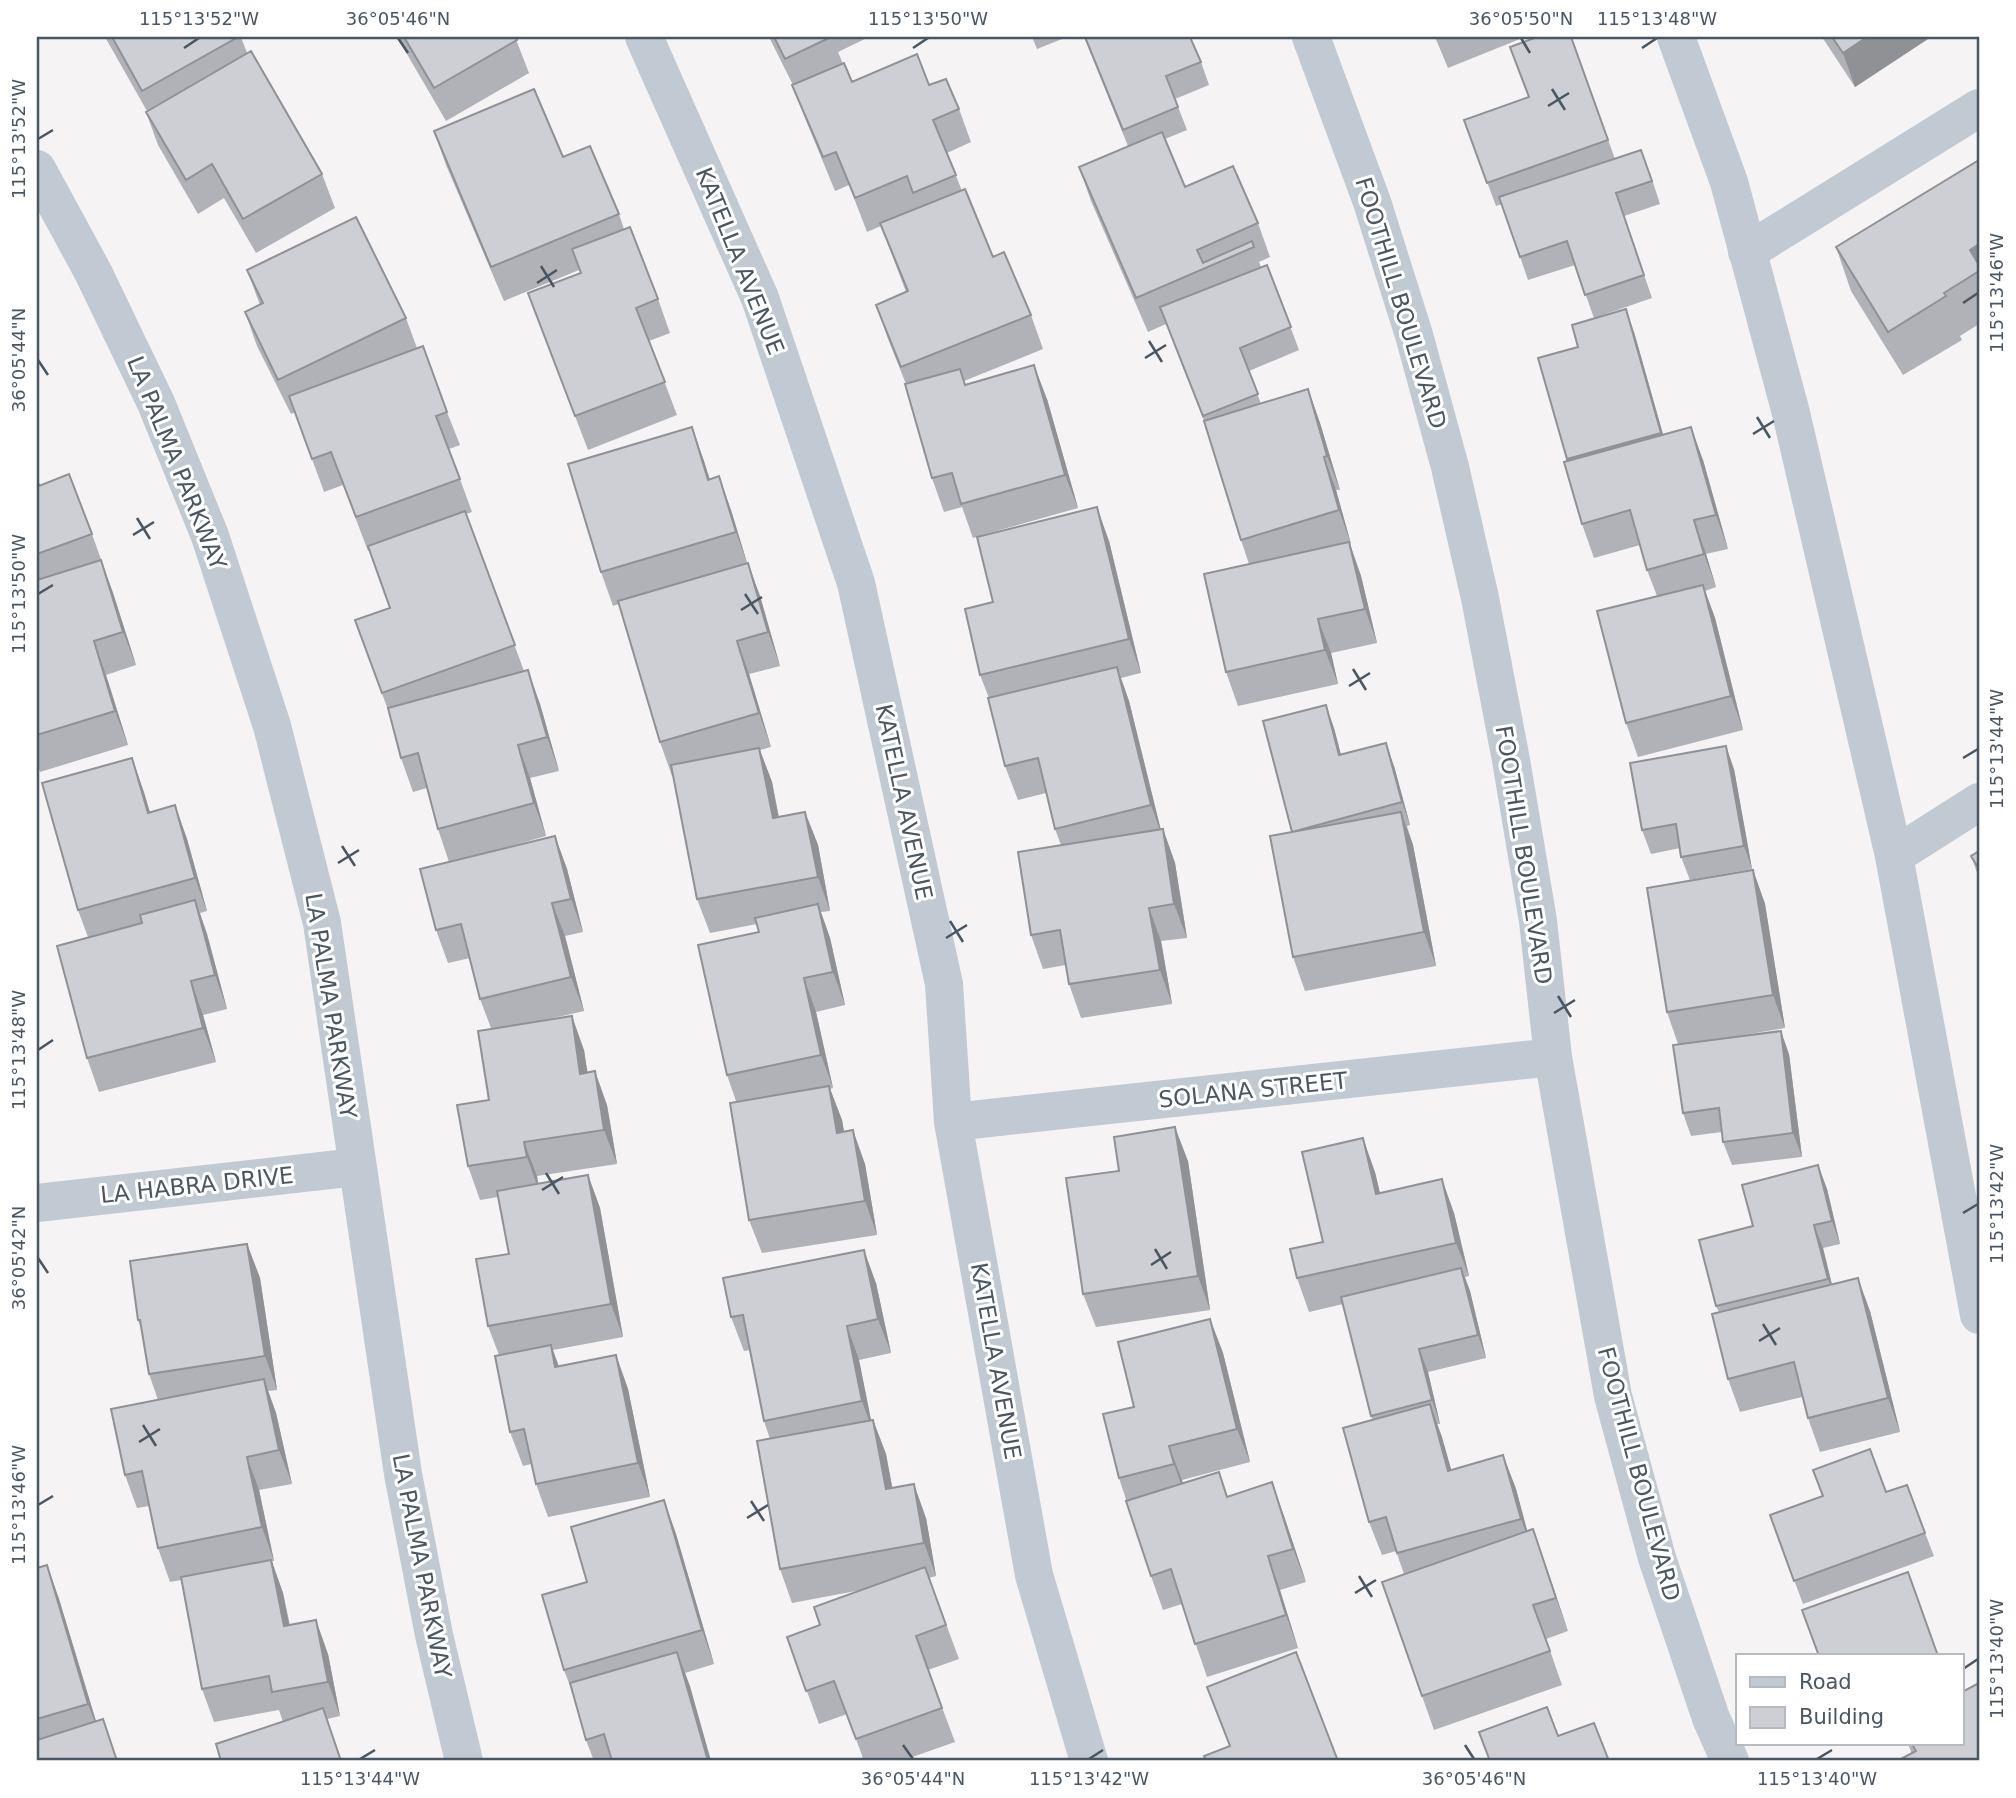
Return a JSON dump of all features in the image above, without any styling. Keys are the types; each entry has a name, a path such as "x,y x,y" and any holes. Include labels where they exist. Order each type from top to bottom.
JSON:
{"street":[{"name":"KATELLA AVENUE","path":"644,37 760,298 856,583 944,984 953,1122 1034,1575 1089,1761"},
{"name":"FOOTHILL BOULEVARD","path":"1311,37 1372,202 1450,467 1480,598 1515,787 1538,921 1553,1057 1613,1396 1657,1558 1711,1717 1730,1761"},
{"path":"1676,37 1729,182 1791,413 1894,856 1979,1315"},
{"path":"1747,251 1979,108"},
{"name":"LA PALMA PARKWAY","path":"37,169 93,272 156,403 210,536 272,726 322,923 403,1474 434,1635 464,1761"},
{"path":"1894,856 1979,802"},
{"name":"SOLANA STREET","path":"953,1122 1553,1057"},
{"name":"LA HABRA DRIVE","path":"37,1203 356,1167"}],"building":[{"path":"112,37 238,37 142,91"},
{"path":"404,37 515,37 517,40 434,88"},
{"path":"774,37 831,37 785,59"},
{"path":"1085,37 1190,37 1201,62 1166,76 1178,107 1123,130"},
{"path":"1537,37 1571,37 1608,140 1487,183 1464,120 1529,97 1510,47"},
{"path":"1832,37 1867,37 1843,53"},
{"path":"251,51 322,174 243,219 212,164 186,180 146,112"},
{"path":"917,54 929,85 946,79 959,109 933,120 956,175 913,193 907,176 855,198 836,152 823,157 792,85 844,63 852,82"},
{"path":"534,89 563,157 590,146 619,214 491,267 434,131"},
{"path":"1162,132 1185,187 1233,166 1258,223 1197,250 1203,263 1252,241 1254,247 1136,298 1079,167"},
{"path":"1641,150 1652,181 1616,193 1644,275 1585,295 1567,241 1520,257 1499,197"},
{"path":"1979,160 1979,244 1970,250 1979,265 1979,271 1944,293 1946,296 1888,332 1836,247"},
{"path":"965,189 993,257 1004,252 1031,315 901,367 876,305 908,291 880,223"},
{"path":"356,217 406,318 278,380 245,312 263,303 247,270"},
{"path":"630,227 658,299 636,308 665,382 575,416 528,293 581,273 572,249"},
{"path":"1267,265 1291,327 1240,348 1258,394 1203,416 1160,307"},
{"path":"1626,309 1661,433 1567,459 1538,358 1578,347 1572,325"},
{"path":"423,346 447,412 436,416 460,479 356,517 331,452 312,459 289,396"},
{"path":"1034,365 1065,475 961,504 952,473 932,478 905,384 960,369 965,385"},
{"path":"1308,389 1339,510 1241,540 1204,421"},
{"path":"692,427 708,480 719,476 736,532 601,572 568,464"},
{"path":"1691,427 1716,515 1694,520 1704,554 1647,570 1630,510 1582,524 1564,462"},
{"path":"69,474 92,534 37,554 37,479 39,486"},
{"path":"1097,507 1129,639 980,675 965,609 993,602 977,537"},
{"path":"465,511 515,645 382,693 355,620 390,608 368,546"},
{"path":"1349,542 1365,609 1318,619 1325,650 1226,672 1204,574"},
{"path":"101,560 123,632 94,641 115,711 37,735 37,580"},
{"path":"748,563 768,632 737,641 759,713 660,742 618,601"},
{"path":"1703,585 1731,696 1626,723 1597,611"},
{"path":"1117,667 1151,805 1055,829 1038,758 1005,766 988,698"},
{"path":"528,670 547,737 518,745 534,803 438,829 418,753 401,758 388,708"},
{"path":"1326,705 1339,755 1386,743 1402,802 1292,832 1263,721"},
{"path":"1726,746 1744,846 1681,857 1676,824 1642,830 1630,763"},
{"path":"759,748 773,818 805,812 818,877 697,899 671,765"},
{"path":"132,758 148,813 175,805 195,878 78,910 42,783"},
{"path":"1401,812 1424,932 1293,957 1270,836"},
{"path":"1163,829 1174,904 1149,908 1160,970 1069,984 1060,930 1031,935 1018,852"},
{"path":"555,836 571,899 552,903 571,977 480,999 461,924 436,930 420,869"},
{"path":"1979,851 1979,869 1971,856"},
{"path":"1753,870 1773,995 1667,1012 1647,888"},
{"path":"195,900 215,975 191,981 203,1028 87,1058 57,946 142,923 140,915"},
{"path":"818,904 833,972 804,978 821,1055 727,1075 698,945 759,932 755,918"},
{"path":"572,1016 580,1074 595,1071 604,1130 524,1142 527,1157 468,1166 457,1105 489,1100 478,1031"},
{"path":"1781,1031 1793,1133 1723,1142 1719,1108 1683,1113 1673,1045"},
{"path":"829,1086 837,1133 853,1130 865,1201 749,1220 730,1103"},
{"path":"1175,1127 1198,1276 1083,1294 1066,1178 1119,1171 1114,1137"},
{"path":"1363,1138 1376,1194 1442,1179 1456,1243 1297,1278 1290,1249 1323,1242 1302,1152"},
{"path":"1818,1165 1832,1221 1814,1225 1828,1279 1716,1306 1699,1240 1753,1226 1742,1185"},
{"path":"588,1175 611,1304 488,1326 476,1259 509,1254 497,1191"},
{"path":"247,1244 265,1356 149,1374 130,1261"},
{"path":"864,1250 878,1319 847,1326 862,1401 764,1421 743,1315 731,1317 723,1278"},
{"path":"1461,1268 1478,1335 1419,1349 1432,1400 1371,1416 1341,1297"},
{"path":"1858,1278 1888,1398 1808,1418 1794,1362 1728,1379 1712,1314"},
{"path":"1210,1319 1237,1429 1169,1446 1174,1464 1119,1478 1103,1414 1134,1407 1118,1342"},
{"path":"551,1345 555,1367 616,1355 638,1463 536,1484 524,1429 510,1432 495,1356"},
{"path":"264,1379 279,1450 247,1457 262,1527 158,1548 142,1471 125,1475 111,1409"},
{"path":"1430,1404 1448,1471 1503,1455 1521,1519 1397,1553 1386,1517 1369,1522 1343,1428"},
{"path":"873,1420 886,1489 914,1484 924,1543 780,1569 757,1441"},
{"path":"1870,1449 1886,1492 1907,1485 1925,1533 1794,1581 1770,1515 1823,1496 1813,1470"},
{"path":"1219,1472 1227,1497 1272,1482 1293,1549 1268,1556 1286,1615 1195,1644 1171,1569 1151,1576 1126,1501"},
{"path":"664,1500 702,1630 564,1670 542,1595 587,1582 571,1527"},
{"path":"1533,1529 1556,1598 1533,1605 1550,1651 1422,1696 1382,1582"},
{"path":"271,1560 284,1626 316,1620 328,1682 272,1692 269,1676 202,1689 181,1577"},
{"path":"47,1565 88,1704 37,1719 37,1568"},
{"path":"925,1567 946,1625 916,1636 942,1708 856,1739 834,1681 806,1691 787,1637 820,1625 814,1607"},
{"path":"1908,1572 1937,1654 1818,1654 1802,1610"},
{"path":"677,1652 708,1761 612,1761 604,1734 586,1740 570,1683"},
{"path":"1296,1652 1338,1761 1206,1761 1204,1756 1230,1746 1207,1687"},
{"path":"1979,1683 1979,1761 1897,1761 1916,1751 1913,1745 1964,1745 1964,1691"},
{"path":"1547,1707 1558,1736 1594,1723 1609,1761 1490,1761 1479,1732"},
{"path":"323,1708 341,1761 221,1761 216,1744"},
{"path":"103,1719 117,1761 37,1761 37,1740"}]}
